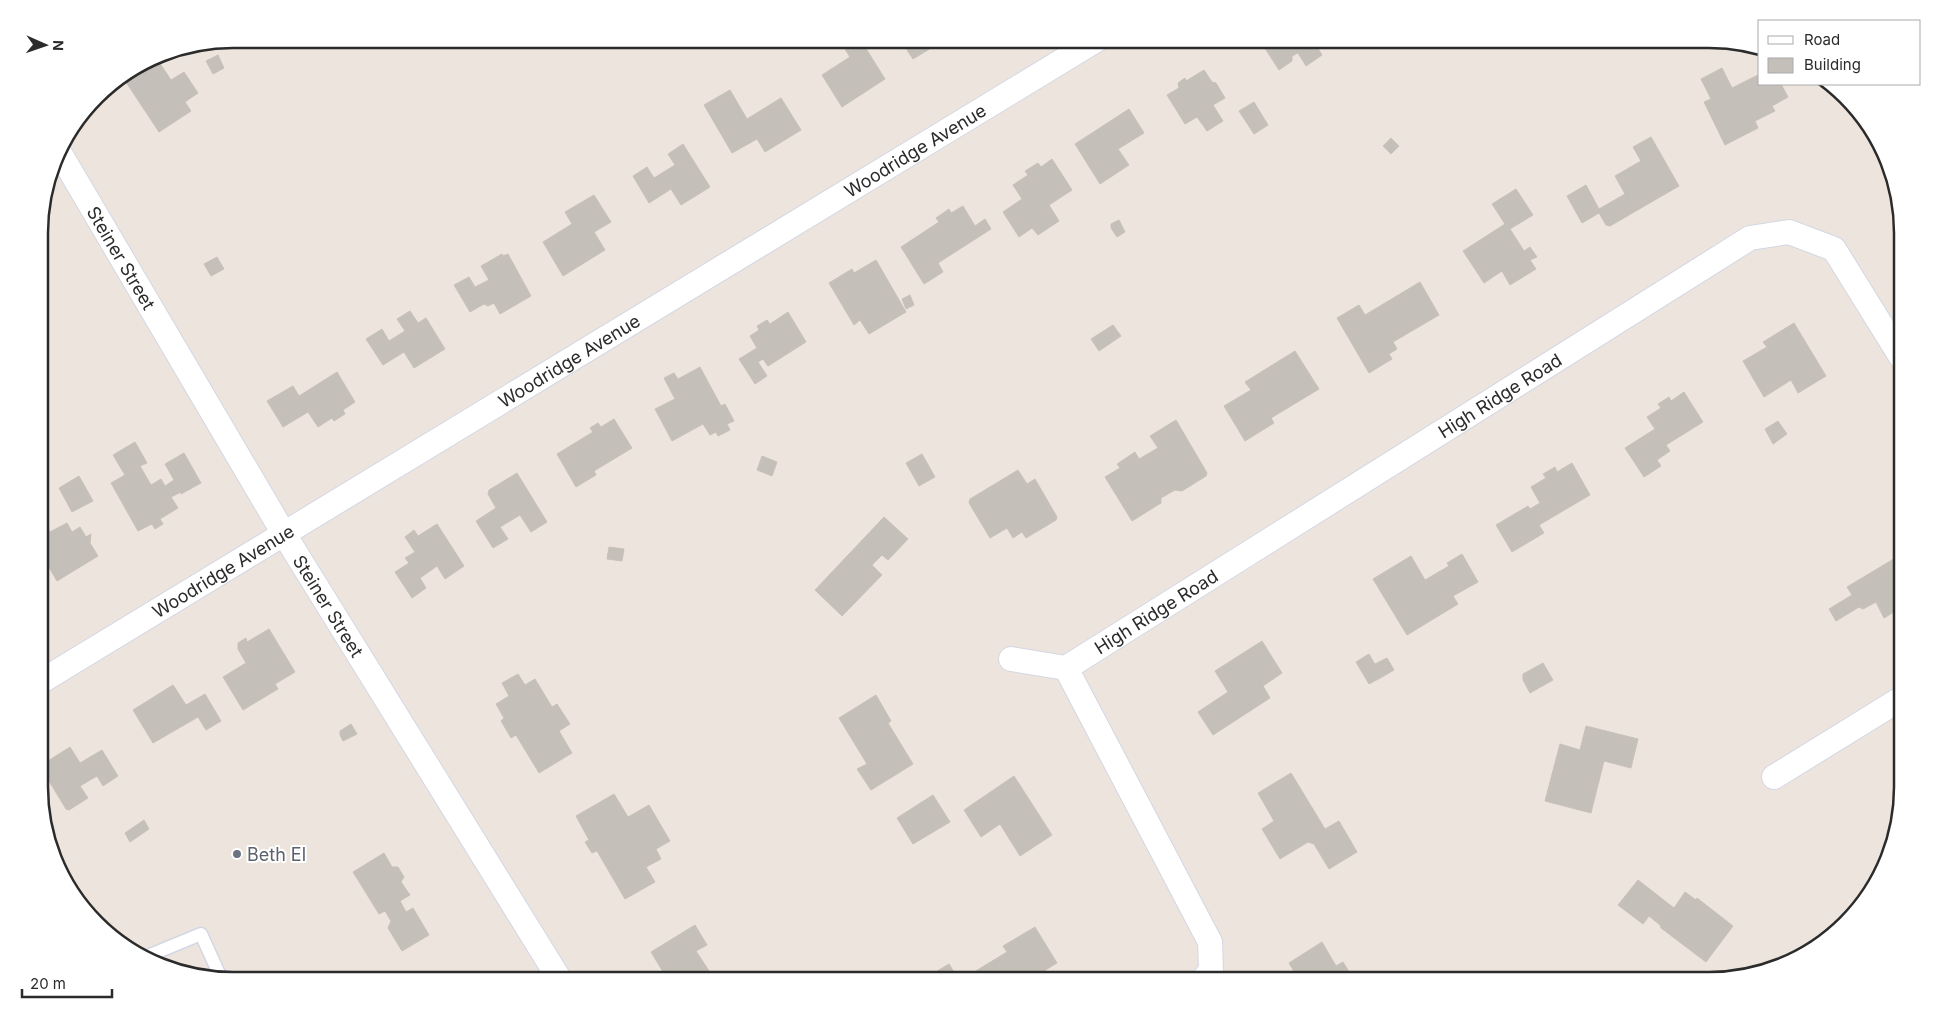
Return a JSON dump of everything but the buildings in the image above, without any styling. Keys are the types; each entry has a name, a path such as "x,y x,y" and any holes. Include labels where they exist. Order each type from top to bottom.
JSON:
{"street":[{"name":"Woodridge Avenue","path":"48,677 1083,48"},
{"name":"Steiner Street","path":"63,159 284,534 555,972"},
{"name":"High Ridge Road","path":"1066,668 1750,238 1789,232 1834,249 1894,346"},
{"path":"1011,659 1066,668 1210,942 1211,970 1209,972"},
{"path":"1774,777 1894,703"}],"lane":[{"path":"154,953 201,934 218,971"}],"place":[{"name":"Beth El","path":"237,854"}]}
